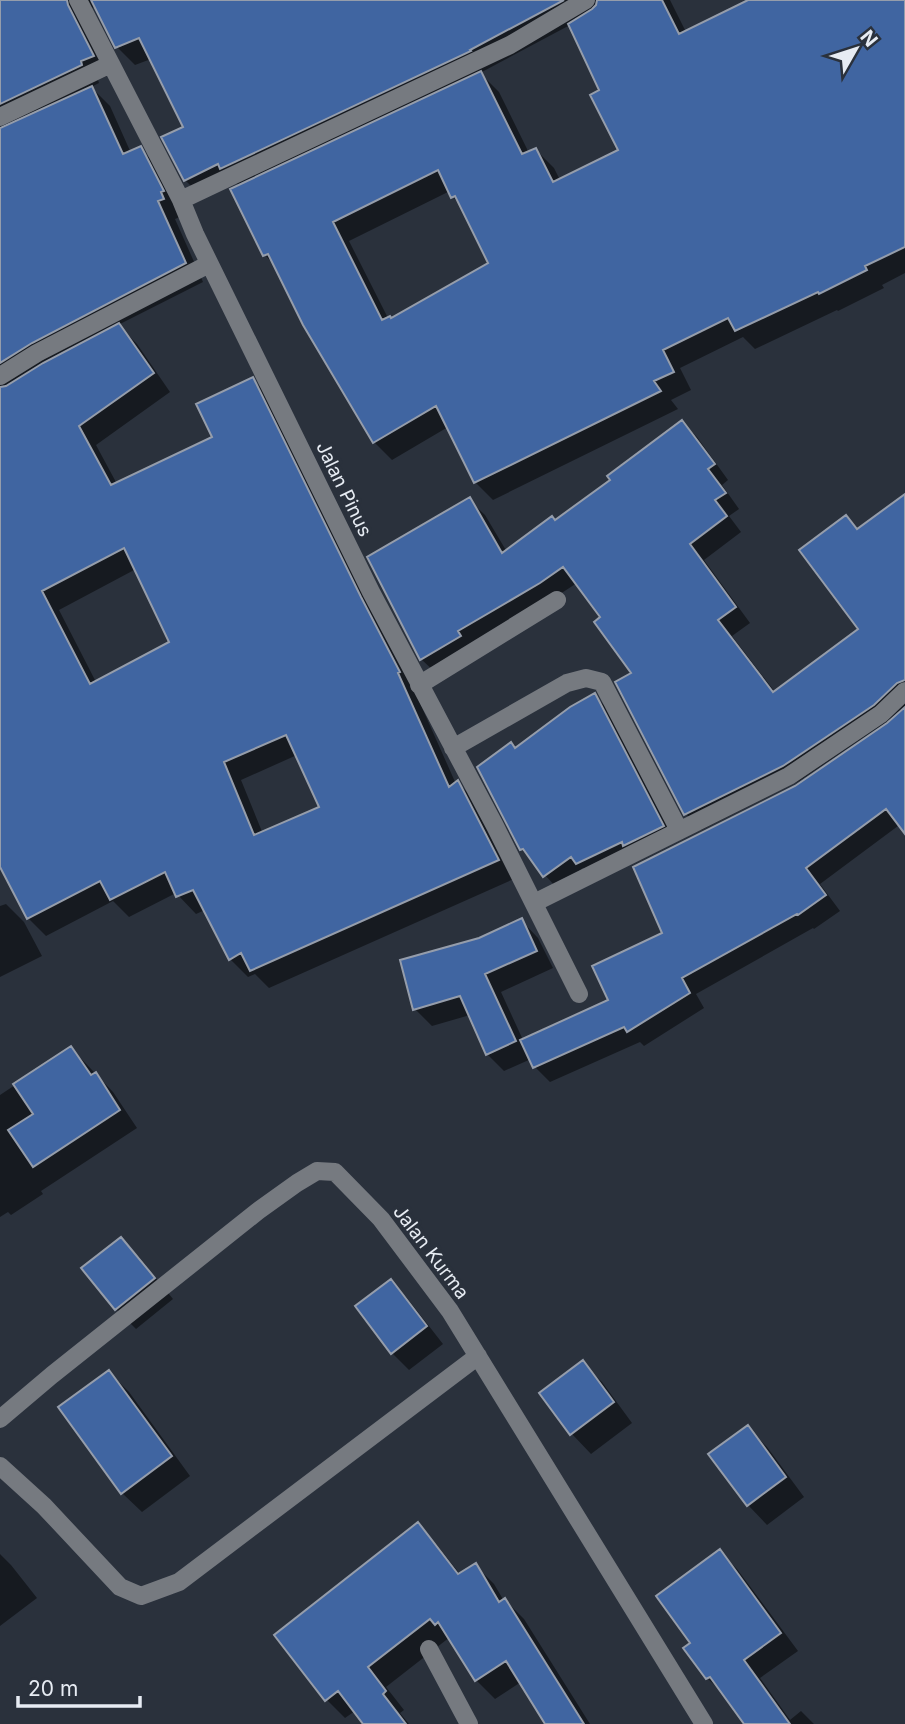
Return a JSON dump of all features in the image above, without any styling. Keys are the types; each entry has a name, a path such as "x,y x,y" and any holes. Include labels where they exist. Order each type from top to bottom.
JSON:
{"street":[{"name":"Jalan Pinus","path":"78,0 181,200 209,264 365,579 495,826 579,994"},
{"path":"181,200 510,45 586,0"},
{"path":"0,117 111,64"},
{"path":"0,376 37,353 209,264"},
{"path":"419,685 557,600"},
{"path":"453,747 567,683 586,678 602,682 679,830"},
{"path":"534,903 789,776 881,714 905,691"},
{"name":"Jalan Kurma","path":"0,1419 297,1183 317,1171 335,1172 381,1219 450,1311 704,1724"},
{"path":"0,1466 44,1506 120,1587 141,1596 178,1582 478,1356"},
{"path":"429,1649 469,1724"}],"building":[{"path":"0,0 67,0 94,56 81,61 82,65 0,104"},
{"path":"91,0 564,0 471,51 220,169 218,164 184,181 161,137 183,127 139,38 115,48"},
{"path":"597,0 662,0 679,34 748,0 905,0 905,247 865,266 867,270 819,294 818,292 735,331 728,318 663,350 674,372 654,381 661,391 474,483 436,406 373,443 303,325 268,254 263,256 230,189 481,71 522,154 536,148 553,182 618,150 590,95 599,90 568,24 596,5","holes":["438,170 451,198 455,196 488,263 391,318 390,316 382,320 333,222"]},
{"path":"92,86 123,154 141,146 164,191 161,192 164,199 158,201 186,263 32,343 0,363 0,128"},
{"path":"119,323 154,373 79,426 111,485 212,437 196,404 253,377 400,672 398,673 449,787 458,780 499,860 250,971 241,953 229,960 193,890 176,897 165,872 110,900 100,881 27,919 0,867 0,387","holes":["124,548 169,642 90,684 42,591","286,735 319,807 254,835 224,762"]},
{"path":"682,420 715,464 708,469 726,493 715,500 727,516 690,544 736,607 718,620 773,692 858,629 799,550 846,515 857,529 905,494 905,680 897,683 874,705 783,766 684,815 615,682 631,673 594,622 600,617 563,567 458,631 461,636 420,660 367,557 470,497 502,553 552,516 555,520 610,480 607,476"},
{"path":"595,693 664,826 623,846 622,842 576,864 571,857 543,877 523,849 520,850 477,767 511,742 515,748 570,707"},
{"path":"905,707 905,834 886,809 806,868 826,895 798,915 682,978 690,993 627,1032 624,1027 533,1068 520,1040 608,1000 592,966 662,933 633,867 795,786 887,723"},
{"path":"522,918 537,951 485,974 516,1041 486,1055 460,996 413,1010 400,960 479,938"},
{"path":"71,1046 91,1075 96,1072 120,1110 33,1167 8,1130 33,1114 13,1084"},
{"path":"121,1237 155,1278 115,1310 81,1268"},
{"path":"391,1279 427,1326 391,1354 355,1306"},
{"path":"583,1360 614,1402 570,1435 539,1393"},
{"path":"109,1370 172,1456 121,1494 58,1407"},
{"path":"748,1425 786,1477 747,1506 708,1454"},
{"path":"418,1522 458,1574 476,1563 499,1602 505,1598 584,1724 545,1724 506,1661 475,1681 438,1622 435,1625 430,1619 368,1667 386,1691 383,1694 406,1724 363,1724 338,1691 325,1701 274,1635"},
{"path":"720,1549 781,1633 744,1660 790,1724 744,1724 710,1677 706,1679 683,1648 690,1643 656,1596"}]}
